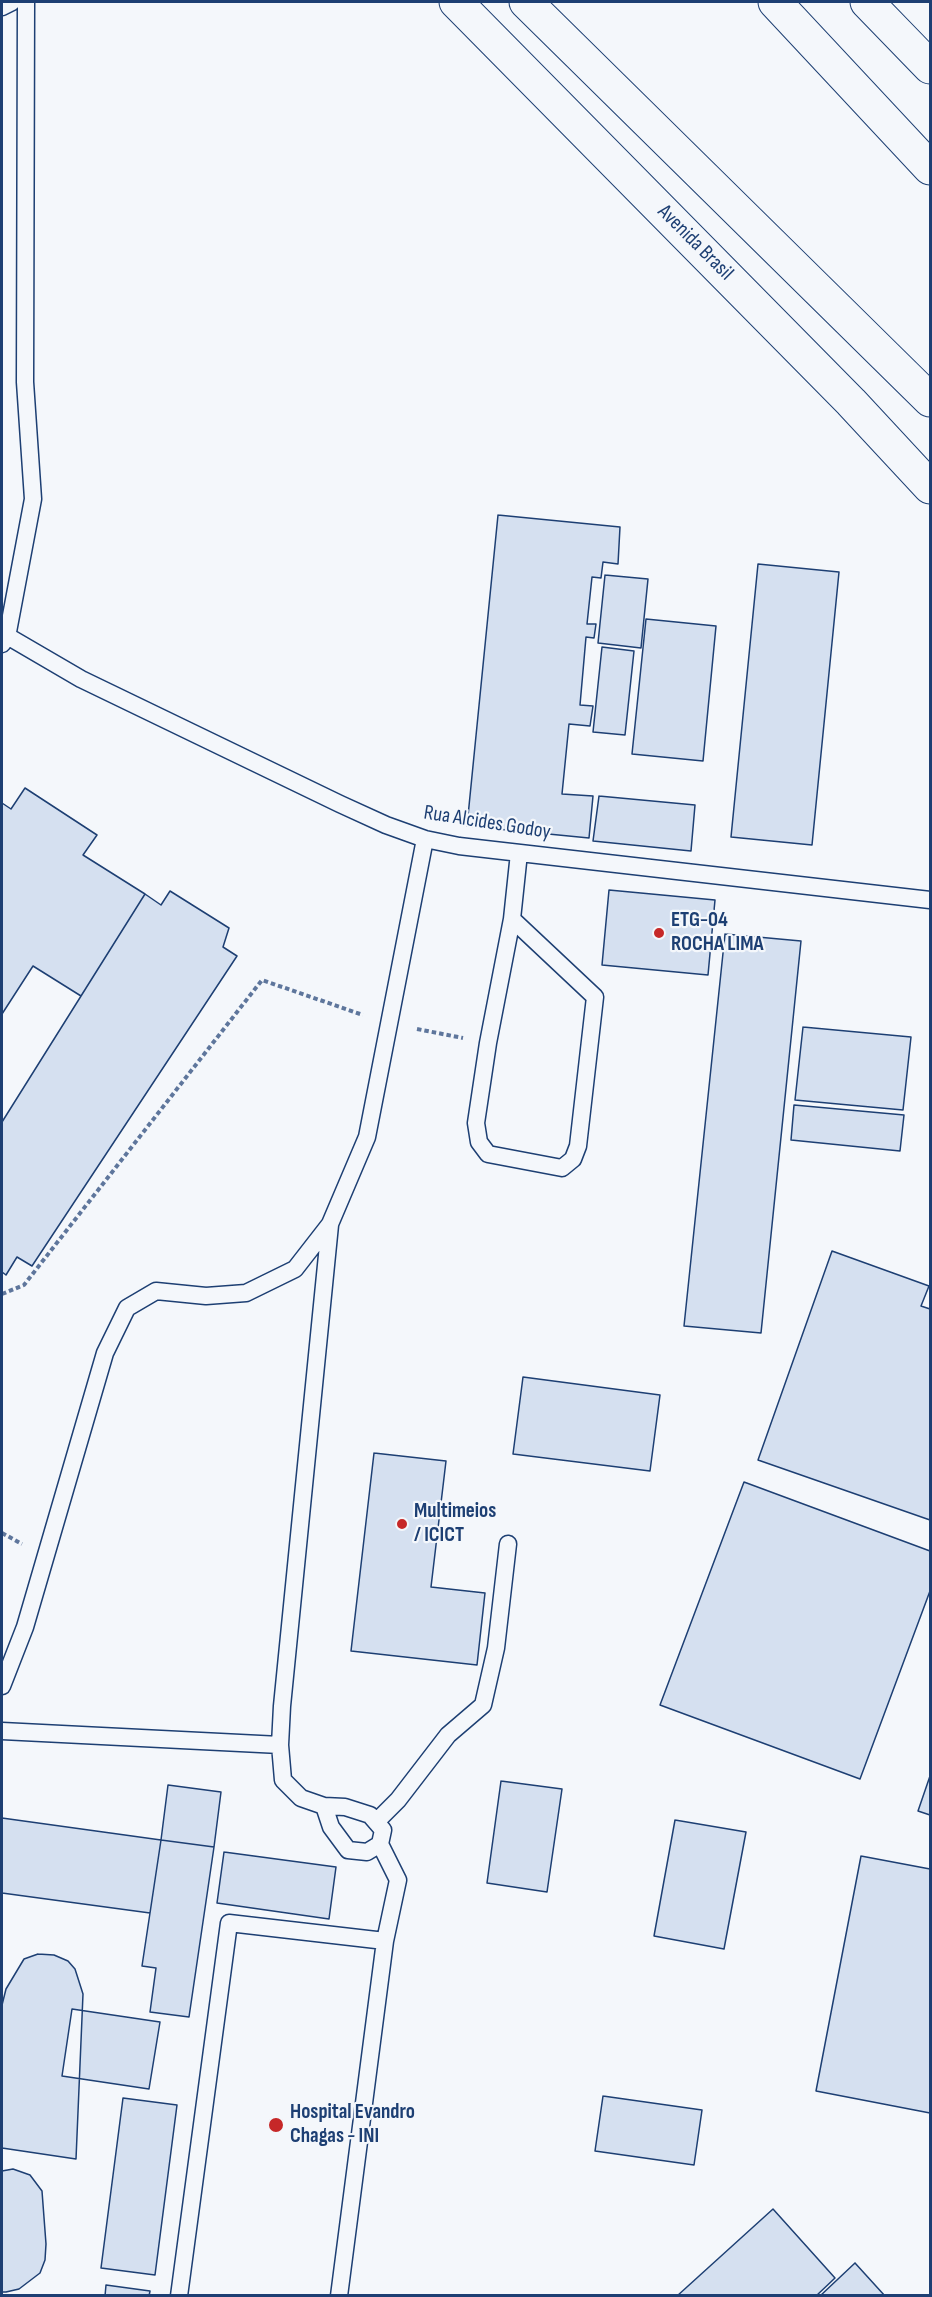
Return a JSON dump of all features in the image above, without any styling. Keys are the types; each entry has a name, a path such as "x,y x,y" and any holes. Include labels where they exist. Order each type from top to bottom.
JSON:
{"highway":[{"name":"Avenida Brasil","path":"456,2 851,402 930,487"},
{"path":"526,2 930,400"},
{"path":"775,2 930,168"},
{"path":"867,2 930,67"}],"lane":[{"path":"2,7 12,2"},
{"path":"3,638 33,499 25,382 26,2"},
{"name":"Rua Alcides Godoy","path":"3,638 91,684 377,821 425,839 459,846 930,900"},
{"path":"2,1686 25,1628 105,1353 126,1308 156,1291 206,1296 246,1293 295,1269 330,1224 367,1137 425,839"},
{"path":"512,919 595,997 578,1146 573,1159 562,1168 488,1154 479,1142 476,1123 488,1043 512,919 519,853"},
{"path":"330,1224 282,1706 280,1745 283,1780 301,1798 324,1806 345,1807 370,1815 383,1830 380,1844 398,1880 384,1941 339,2295"},
{"path":"376,1822 398,1800 448,1735 483,1706 496,1648 508,1544"},
{"path":"2,1731 280,1745"},
{"path":"324,1806 331,1827 348,1850 367,1852 380,1844"},
{"path":"179,2295 229,1923 384,1941"}],"path":[{"path":"2,1294 24,1285 262,980 389,1023 488,1043"}],"building":[{"path":"498,515 620,527 618,564 603,562 601,578 592,577 587,624 596,624 594,638 586,637 580,705 593,706 590,726 569,724 562,794 593,796 589,838 467,826"},
{"path":"758,564 839,572 812,845 731,837"},
{"path":"605,575 648,579 641,648 598,643"},
{"path":"646,619 716,626 703,761 632,754"},
{"path":"602,647 634,651 625,735 593,732"},
{"path":"25,788 97,835 83,855 145,894 81,996 33,966 2,1014 2,803 11,809"},
{"path":"599,796 695,805 691,851 593,841"},
{"name":"ETG-04 ROCHA LIMA","path":"609,890 715,900 708,975 602,965"},
{"path":"170,891 229,928 223,947 237,956 32,1266 17,1257 6,1275 2,1272 2,1122 145,894 161,905"},
{"path":"725,934 801,941 761,1333 684,1326"},
{"path":"803,1027 911,1037 903,1110 795,1100"},
{"path":"794,1105 904,1115 900,1151 791,1140"},
{"path":"832,1251 929,1286 921,1306 930,1309 930,1520 758,1460"},
{"path":"523,1377 660,1395 650,1471 513,1454"},
{"name":"Multimeios / ICICT","path":"374,1453 446,1461 431,1587 485,1593 477,1665 351,1651"},
{"path":"744,1482 930,1551 930,1591 860,1779 660,1705"},
{"path":"930,1776 930,1815 918,1811"},
{"path":"501,1781 562,1789 547,1892 487,1883"},
{"path":"168,1785 221,1792 214,1847 161,1840"},
{"path":"2,1818 161,1840 150,1913 2,1893"},
{"path":"675,1820 746,1832 724,1949 654,1936"},
{"path":"161,1840 214,1847 189,2017 150,2012 156,1968 142,1966"},
{"path":"224,1852 336,1867 329,1919 217,1903"},
{"path":"861,1856 930,1869 930,2113 816,2091"},
{"path":"38,1954 54,1955 68,1961 75,1969 83,1994 76,2159 2,2148 2,2005 6,1989 24,1959"},
{"path":"72,2009 160,2022 149,2089 62,2076"},
{"path":"603,2096 702,2110 694,2165 595,2151"},
{"path":"123,2098 177,2105 155,2275 101,2268"},
{"path":"13,2169 30,2175 42,2191 45,2260 40,2273 19,2289 2,2292 2,2171"},
{"path":"773,2209 835,2278 816,2296 677,2296"},
{"path":"855,2263 885,2296 820,2296"},
{"path":"106,2285 150,2291 149,2296 105,2296"}],"place":[{"name":"ETG-04 ROCHA LIMA","path":"659,933"},
{"name":"Multimeios / ICICT","path":"402,1524"},
{"name":"Hospital Evandro Chagas - INI","path":"276,2125"}]}
